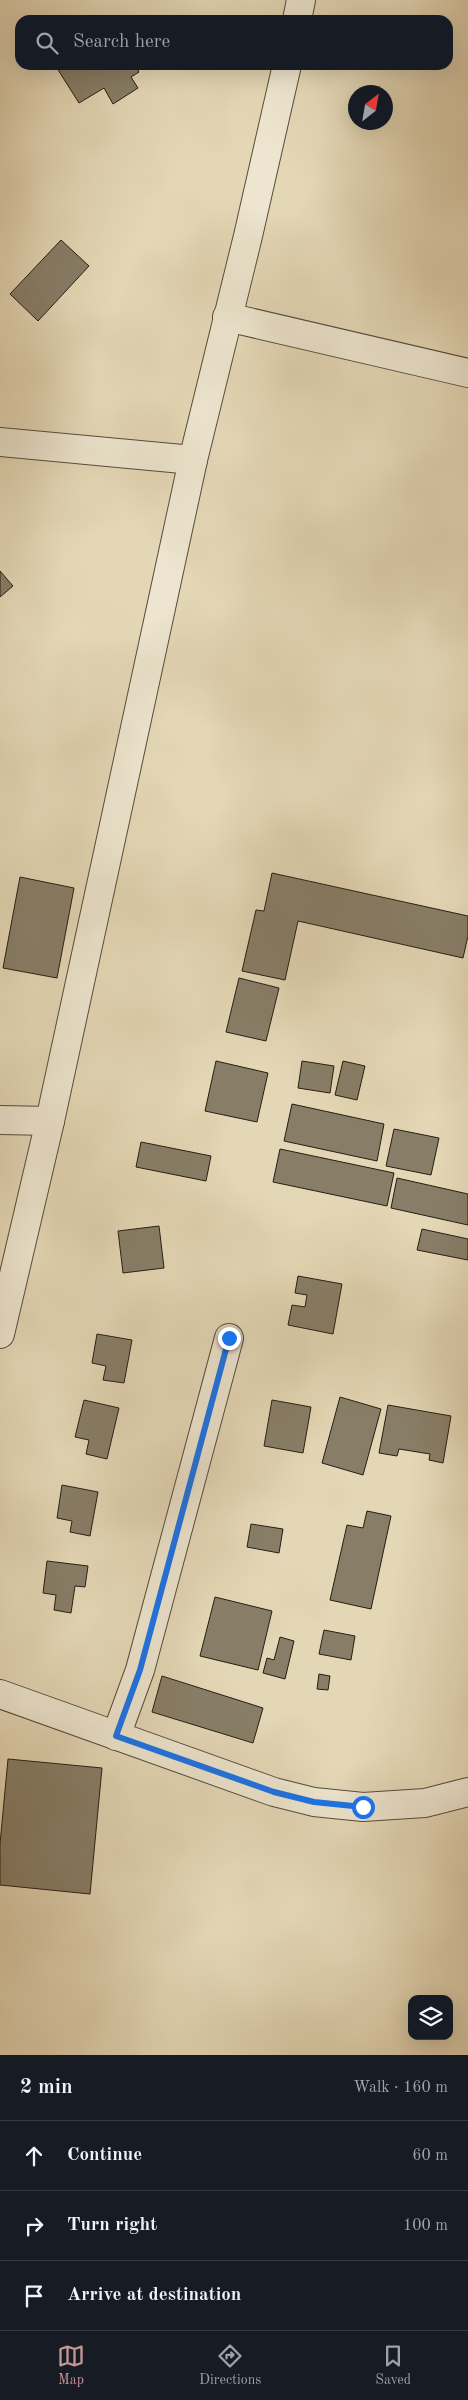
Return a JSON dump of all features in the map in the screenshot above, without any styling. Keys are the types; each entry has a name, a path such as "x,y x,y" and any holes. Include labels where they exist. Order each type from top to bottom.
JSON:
{"street":[{"path":"298,15 301,0"},
{"path":"0,1334 50,1121 193,460 248,236 286,70"},
{"path":"227,317 468,373"},
{"path":"0,442 193,460"},
{"path":"0,1120 50,1121"},
{"path":"116,1736 140,1670 229,1338"},
{"path":"0,1694 274,1792 314,1802 363,1807 425,1803 468,1792"}],"building":[{"path":"58,70 138,70 139,72 131,77 138,88 113,104 104,88 79,103"},
{"path":"61,240 89,266 38,321 10,294"},
{"path":"0,571 13,586 0,597"},
{"path":"272,873 468,916 468,936 463,958 298,921 285,980 242,971 256,910 264,911"},
{"path":"20,877 74,888 57,978 3,968"},
{"path":"239,978 279,988 266,1041 226,1032"},
{"path":"216,1061 268,1073 257,1122 205,1111"},
{"path":"302,1061 334,1066 330,1093 298,1088"},
{"path":"343,1061 365,1066 357,1100 335,1095"},
{"path":"292,1104 384,1124 377,1161 284,1141"},
{"path":"394,1129 439,1138 431,1175 386,1166"},
{"path":"141,1142 211,1156 206,1181 136,1167"},
{"path":"280,1149 394,1173 387,1206 273,1182"},
{"path":"397,1178 468,1194 468,1225 391,1208"},
{"path":"159,1226 164,1268 123,1273 118,1231"},
{"path":"422,1229 468,1239 468,1260 417,1250"},
{"path":"298,1276 342,1284 333,1334 288,1325 292,1305 305,1307 307,1295 295,1293"},
{"path":"97,1334 132,1340 124,1383 103,1380 106,1366 92,1363"},
{"path":"340,1397 381,1409 363,1475 322,1463"},
{"path":"84,1400 119,1408 107,1459 86,1454 89,1440 75,1437"},
{"path":"272,1400 311,1407 303,1453 264,1446"},
{"path":"388,1405 451,1416 443,1463 429,1460 430,1454 399,1449 397,1456 379,1453"},
{"path":"62,1485 98,1492 90,1536 70,1532 72,1521 57,1518"},
{"path":"367,1511 391,1516 371,1609 330,1600 347,1525 363,1528"},
{"path":"251,1524 283,1529 279,1553 247,1547"},
{"path":"47,1561 88,1566 85,1587 75,1586 71,1613 54,1610 56,1595 43,1593"},
{"path":"215,1597 272,1611 258,1670 200,1656"},
{"path":"324,1630 355,1636 351,1660 319,1654"},
{"path":"280,1637 294,1641 285,1679 263,1673 267,1658 274,1660"},
{"path":"319,1674 330,1676 328,1690 317,1689"},
{"path":"162,1676 263,1708 253,1743 152,1712"},
{"path":"8,1759 102,1768 90,1894 0,1885 0,1844"}],"route":[{"path":"229,1338 140,1670 116,1736 274,1792 314,1802 363,1807"}]}
